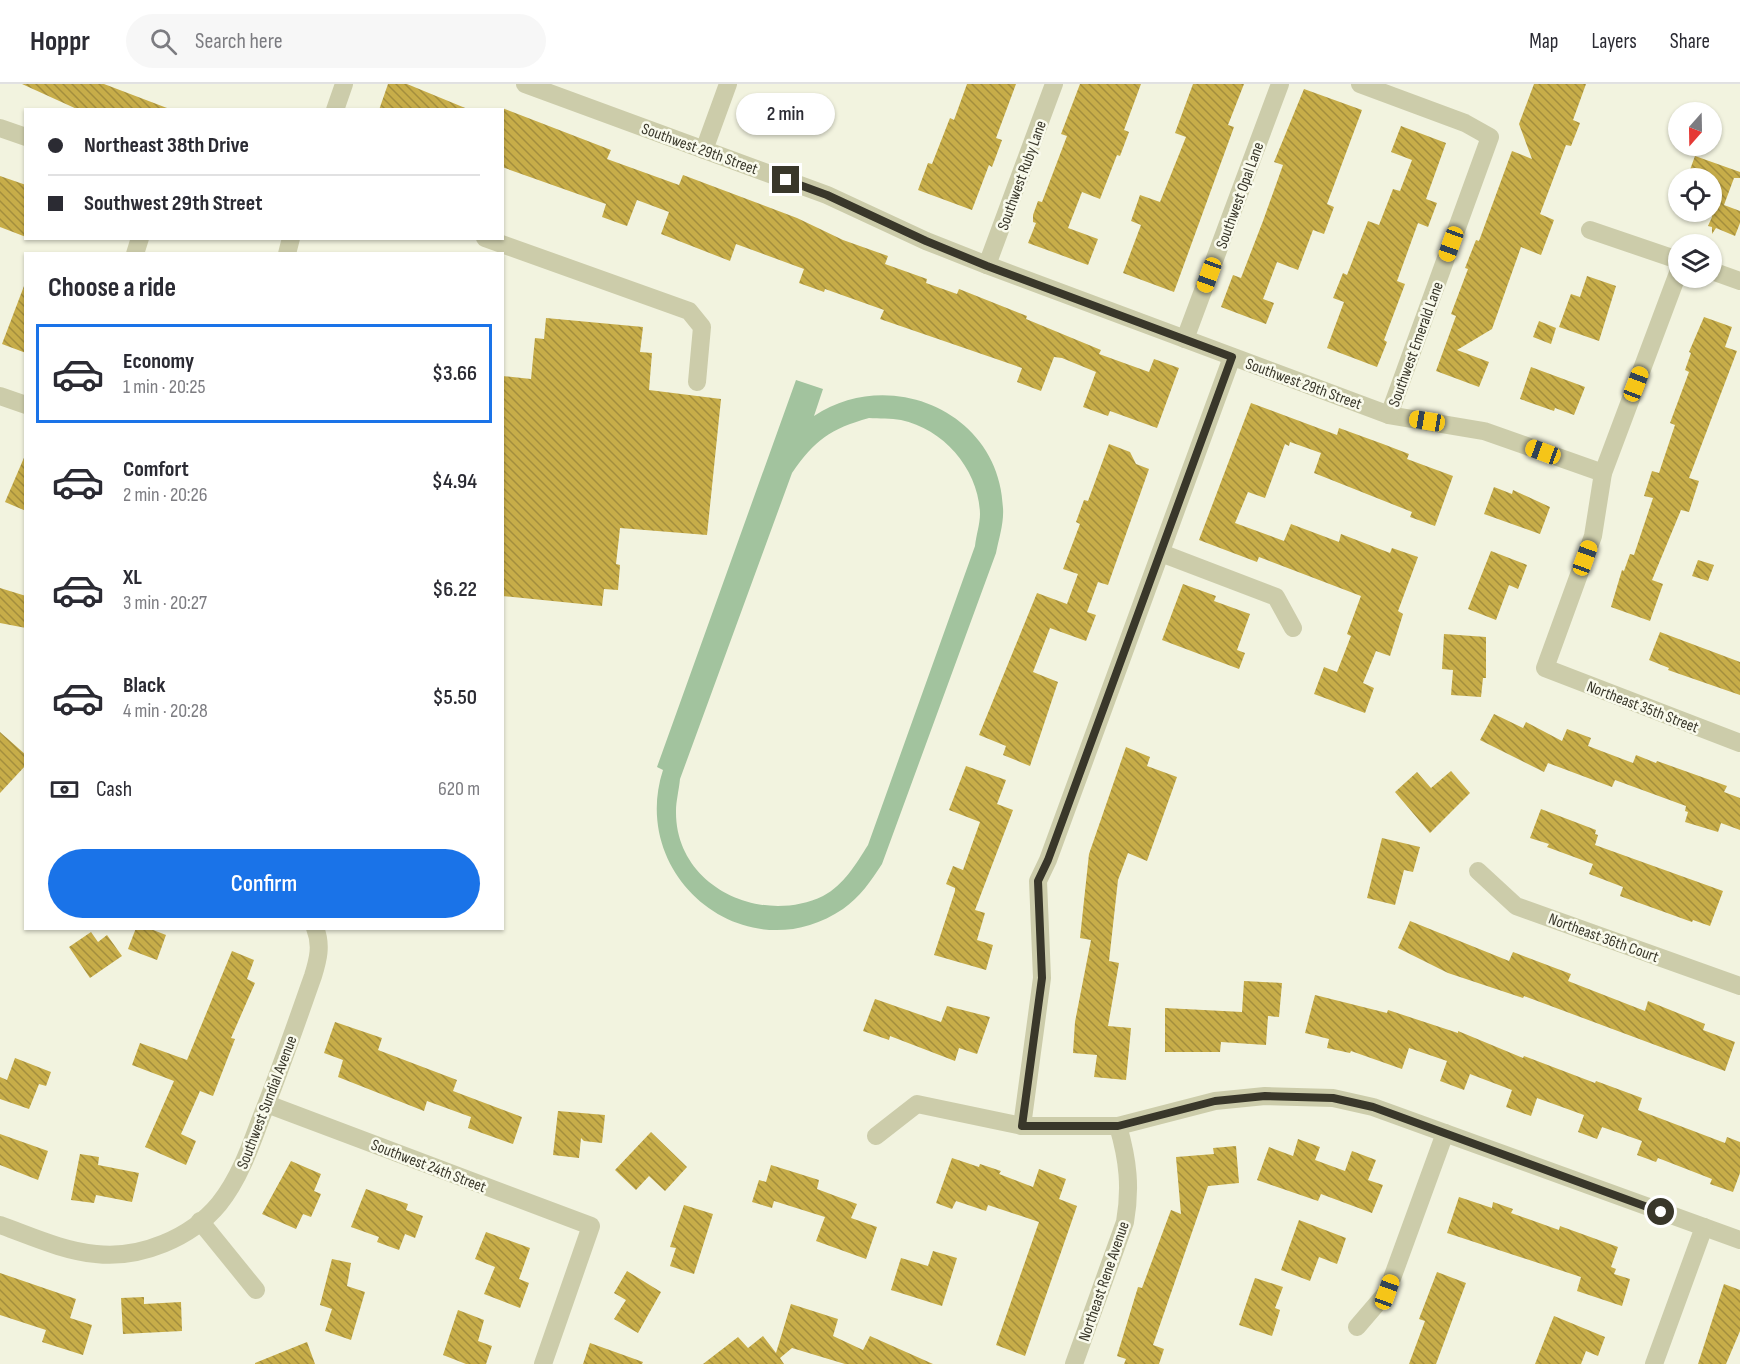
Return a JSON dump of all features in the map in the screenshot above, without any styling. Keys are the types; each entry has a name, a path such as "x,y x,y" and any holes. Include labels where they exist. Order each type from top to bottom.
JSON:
{"street":[{"path":"336,108 344,84"},
{"name":"Southwest 29th Street","path":"525,84 827,195 926,241 987,266 1389,415 1484,431 1602,473"},
{"path":"704,150 728,84"},
{"name":"Southwest Ruby Lane","path":"987,266 1054,84"},
{"name":"Southwest Opal Lane","path":"1185,339 1280,84"},
{"name":"Southwest Emerald Lane","path":"1360,84 1465,123 1490,137 1389,415"},
{"path":"0,128 24,136"},
{"path":"1590,230 1668,257"},
{"path":"491,240 689,311 702,327 697,382"},
{"path":"1722,275 1740,281"},
{"path":"1602,473 1672,288"},
{"path":"1022,1126 1042,978 1038,881 1048,860 1232,357"},
{"path":"0,396 24,404"},
{"name":"Northeast 35th Street","path":"1602,473 1593,536 1545,668 1740,743"},
{"path":"1161,554 1276,597 1293,628"},
{"name":"Northeast 36th Court","path":"1478,871 1516,906 1740,986"},
{"name":"Southwest Sundial Avenue","path":"0,1225 75,1251 107,1255 147,1249 171,1240 200,1221 231,1187 267,1104 313,976 318,957 316,930"},
{"path":"876,1136 917,1104 1022,1126 1118,1126 1215,1101 1265,1096 1333,1098 1373,1107 1740,1240"},
{"name":"Southwest 24th Street","path":"267,1104 591,1226 543,1364"},
{"name":"Northeast Rene Avenue","path":"1074,1364 1125,1222 1129,1199 1125,1152 1118,1126"},
{"path":"1357,1327 1387,1292 1445,1133"},
{"path":"200,1221 256,1290"},
{"path":"1654,1364 1704,1227"}],"green space":[{"path":"796,380 823,389 814,416 844,401 875,395 906,397 936,407 962,423 983,446 997,474 1003,508 1000,536 996,553 882,864 860,894 843,909 806,926 769,930 735,922 704,904 679,879 663,846 657,810 663,770 657,767","holes":["869,418 897,419 917,425 945,442 956,454 966,467 978,498 980,518 975,546 868,845 843,880 823,896 799,904 773,906 749,902 726,893 705,879 690,860 679,837 676,803 680,779 792,473 808,452 824,437"]}],"building":[{"path":"22,84 104,84 167,108 75,108"},
{"path":"388,84 407,84 465,108 380,108"},
{"path":"967,84 1016,84 996,138 1002,140 992,167 989,165 972,210 918,190 928,163 932,164 950,118 954,120"},
{"path":"1080,84 1141,84 1124,130 1129,132 1120,156 1117,155 1100,199 1082,192 1068,228 1098,239 1088,265 1028,243 1036,223 1033,222 1033,215 1038,201 1042,202 1067,136 1061,134"},
{"path":"1193,84 1244,84 1228,125 1234,127 1174,292 1123,273 1141,225 1131,221 1140,195 1160,202 1186,137 1175,133"},
{"path":"1534,84 1586,84 1573,120 1580,123 1571,146 1566,145 1540,214 1554,220 1541,255 1521,247 1492,329 1457,350 1489,362 1479,387 1436,371 1456,316 1451,314 1468,269 1465,268 1476,240 1479,241 1512,151 1532,159 1519,124"},
{"path":"1304,89 1362,110 1327,204 1334,207 1324,234 1313,230 1298,270 1277,262 1263,299 1274,303 1266,324 1221,307 1233,275 1241,278 1263,221 1283,165 1274,162"},
{"path":"504,109 611,150 607,159 679,185 683,175 797,218 843,240 888,256 885,264 927,279 926,283 957,294 959,289 1027,316 1026,319 1101,350 1099,354 1149,372 1154,359 1179,368 1157,428 1110,411 1108,416 1083,407 1096,372 1054,357 1041,391 1017,382 1022,368 880,319 884,310 825,289 824,292 799,283 804,269 736,244 730,261 661,234 669,212 637,200 627,226 602,217 606,204 504,168"},
{"path":"1401,126 1446,143 1426,199 1437,203 1428,227 1418,223 1397,281 1405,284 1384,340 1387,342 1377,367 1327,348 1344,302 1333,298 1343,273 1347,275 1368,221 1379,225 1393,189 1400,191 1412,160 1391,152"},
{"path":"1695,156 1740,172 1740,178 1734,178 1724,205 1740,211 1740,223 1735,236 1716,228 1712,234 1712,227 1708,226 1710,222 1722,222 1722,168 1691,168"},
{"path":"0,176 24,184 24,236 0,227"},
{"path":"1587,276 1616,286 1599,341 1559,327 1571,294 1580,297"},
{"path":"24,286 24,352 2,344"},
{"path":"1704,317 1732,327 1725,347 1737,351 1689,478 1699,481 1689,512 1681,510 1652,580 1663,584 1650,621 1611,607 1622,570 1624,571 1630,554 1634,555 1653,498 1644,496 1652,471 1659,473 1675,425 1670,423 1689,372 1685,370 1691,353 1689,352"},
{"path":"546,318 643,327 640,352 652,353 649,390 721,399 707,535 620,528 616,564 620,565 618,590 604,589 602,606 504,596 504,376 531,379 535,338 544,339"},
{"path":"1539,321 1556,328 1551,344 1533,337"},
{"path":"1531,367 1585,387 1574,415 1555,408 1554,411 1520,399"},
{"path":"1251,403 1337,435 1339,428 1409,454 1407,459 1453,476 1435,526 1410,517 1412,512 1314,473 1321,453 1290,442 1289,446 1285,444 1265,498 1248,492 1235,523 1284,541 1291,524 1339,542 1341,534 1390,553 1392,548 1418,557 1398,611 1403,614 1390,656 1376,651 1363,683 1374,688 1365,713 1314,694 1324,667 1337,672 1351,636 1347,634 1361,596 1259,557 1257,562 1199,540"},
{"path":"1109,444 1130,452 1136,464 1149,469 1108,585 1098,582 1087,612 1096,615 1086,641 1050,628 1033,672 1058,682 1030,766 1003,755 1006,746 979,735 1037,593 1067,604 1078,574 1063,569 1080,524 1076,522 1084,500 1088,501"},
{"path":"24,458 24,510 5,502"},
{"path":"1494,487 1512,494 1513,490 1550,507 1540,534 1484,514"},
{"path":"1491,551 1527,565 1518,589 1509,585 1496,620 1468,609"},
{"path":"1698,560 1714,565 1708,581 1692,576"},
{"path":"1183,584 1216,596 1214,601 1250,614 1237,650 1245,653 1239,669 1162,640"},
{"path":"0,588 24,595 24,628 0,623"},
{"path":"1660,632 1740,662 1740,695 1668,670 1669,668 1649,660"},
{"path":"1444,634 1486,637 1486,678 1483,678 1481,697 1451,695 1453,670 1442,669"},
{"path":"1494,714 1523,728 1526,722 1562,741 1567,729 1591,738 1588,746 1633,763 1636,755 1727,786 1724,792 1740,798 1740,830 1721,823 1718,832 1685,822 1688,812 1685,811 1686,806 1615,780 1612,787 1548,763 1544,772 1480,740"},
{"path":"0,732 24,753 24,767 0,793"},
{"path":"1126,747 1150,757 1147,766 1177,777 1147,861 1128,853 1118,880 1109,961 1119,963 1108,1026 1131,1028 1126,1080 1094,1077 1097,1055 1073,1053 1075,1022 1091,940 1080,938 1089,854"},
{"path":"966,766 1006,780 997,804 1013,810 975,910 985,913 977,940 993,945 986,970 934,955 955,891 955,888 946,884 953,866 963,870 980,822 949,810"},
{"path":"1451,771 1470,793 1430,833 1395,792 1417,772 1431,788"},
{"path":"1541,809 1596,830 1595,834 1598,835 1595,845 1723,891 1710,926 1693,920 1692,922 1620,896 1623,887 1589,874 1593,864 1547,847 1549,844 1530,838"},
{"path":"1382,838 1420,847 1413,872 1404,870 1395,905 1367,898"},
{"path":"1410,921 1509,961 1513,952 1571,974 1568,981 1645,1011 1648,1001 1705,1024 1703,1030 1735,1042 1725,1071 1524,996 1523,998 1448,973 1398,948"},
{"path":"135,930 153,930 166,935 157,960 128,949"},
{"path":"91,932 98,942 107,935 122,956 90,978 69,947"},
{"path":"232,951 254,960 247,979 255,983 231,1038 235,1039 213,1096 200,1091 181,1134 196,1141 186,1165 145,1147 174,1081 132,1065 140,1043 187,1060"},
{"path":"1244,981 1282,983 1279,1017 1268,1016 1266,1045 1221,1042 1220,1052 1165,1052 1165,1008 1242,1012"},
{"path":"1315,995 1387,1013 1388,1010 1458,1033 1458,1031 1523,1058 1524,1056 1642,1098 1638,1110 1725,1143 1727,1137 1740,1142 1740,1173 1733,1192 1710,1184 1712,1179 1658,1158 1656,1162 1637,1155 1642,1141 1602,1127 1597,1139 1578,1132 1584,1115 1537,1098 1531,1116 1506,1107 1512,1090 1470,1074 1464,1090 1440,1081 1447,1061 1409,1048 1402,1069 1351,1051 1350,1053 1327,1048 1329,1039 1305,1033"},
{"path":"875,999 941,1022 947,1006 990,1017 977,1054 959,1048 955,1061 890,1036 889,1040 863,1031"},
{"path":"335,1022 382,1038 378,1050 457,1080 453,1091 522,1117 513,1144 468,1128 471,1117 427,1101 424,1111 338,1077 343,1060 324,1053"},
{"path":"15,1058 51,1072 46,1086 39,1084 29,1109 0,1099 0,1077 7,1080"},
{"path":"558,1111 605,1115 602,1143 584,1141 581,1138 579,1158 553,1155"},
{"path":"651,1132 687,1167 665,1191 649,1176 636,1190 615,1170"},
{"path":"0,1134 48,1151 38,1180 0,1165"},
{"path":"1298,1139 1320,1147 1315,1160 1345,1171 1352,1151 1376,1160 1368,1180 1383,1185 1372,1213 1321,1194 1318,1201 1257,1180 1269,1147 1293,1156"},
{"path":"1236,1146 1239,1183 1208,1186 1153,1345 1164,1349 1159,1364 1124,1364 1126,1359 1117,1356 1138,1287 1142,1288 1171,1210 1181,1214 1176,1157 1214,1154 1213,1148"},
{"path":"80,1154 99,1157 98,1165 139,1173 132,1202 96,1195 94,1203 71,1200"},
{"path":"952,1158 1001,1171 999,1174 1033,1187 1039,1169 1066,1179 1059,1199 1077,1206 1025,1356 996,1345 1039,1222 988,1205 986,1211 956,1201 952,1209 936,1203"},
{"path":"291,1161 321,1174 314,1191 321,1194 311,1217 303,1214 296,1229 262,1214"},
{"path":"771,1165 819,1180 817,1189 857,1204 851,1218 877,1227 866,1259 816,1241 825,1217 774,1201 772,1208 752,1202 759,1180 766,1182"},
{"path":"366,1189 408,1204 406,1210 423,1216 415,1238 405,1234 399,1250 377,1242 379,1237 351,1227"},
{"path":"1459,1197 1492,1208 1493,1202 1513,1209 1511,1213 1559,1230 1560,1226 1618,1247 1611,1267 1616,1269 1614,1274 1630,1279 1622,1306 1577,1291 1581,1277 1447,1233"},
{"path":"684,1205 713,1214 694,1274 670,1266 676,1248 670,1247"},
{"path":"1299,1220 1346,1238 1337,1264 1319,1257 1310,1281 1281,1270"},
{"path":"486,1232 530,1248 519,1279 529,1283 520,1308 484,1294 495,1267 475,1259"},
{"path":"933,1251 957,1258 942,1306 891,1290 901,1258 928,1266"},
{"path":"332,1259 351,1263 347,1286 365,1292 351,1340 325,1331 332,1309 320,1305"},
{"path":"627,1271 661,1292 638,1333 614,1319 626,1300 614,1293"},
{"path":"1437,1272 1466,1283 1436,1364 1409,1364 1425,1321 1419,1319"},
{"path":"0,1273 76,1299 70,1318 92,1325 83,1355 42,1342 46,1330 0,1315"},
{"path":"1255,1278 1283,1287 1275,1308 1280,1310 1272,1336 1239,1325"},
{"path":"1724,1284 1740,1290 1740,1331 1726,1364 1698,1364"},
{"path":"144,1297 144,1304 181,1302 182,1331 123,1334 121,1298"},
{"path":"791,1304 838,1319 833,1336 863,1350 870,1336 933,1364 845,1364 792,1348 780,1358 784,1364 703,1364 738,1337 748,1348 763,1336 776,1353"},
{"path":"458,1310 484,1320 478,1341 492,1346 486,1364 466,1364 443,1355"},
{"path":"1554,1316 1605,1337 1598,1356 1586,1351 1581,1364 1535,1364"},
{"path":"307,1342 315,1364 255,1364 255,1363"},
{"path":"590,1343 643,1362 642,1364 583,1364"}],"route":[{"path":"786,180 827,195 926,241 987,266 1232,357 1048,860 1038,881 1037,901 1042,978 1022,1126 1118,1126 1215,1101 1265,1096 1333,1098 1373,1107 1661,1212"}]}
